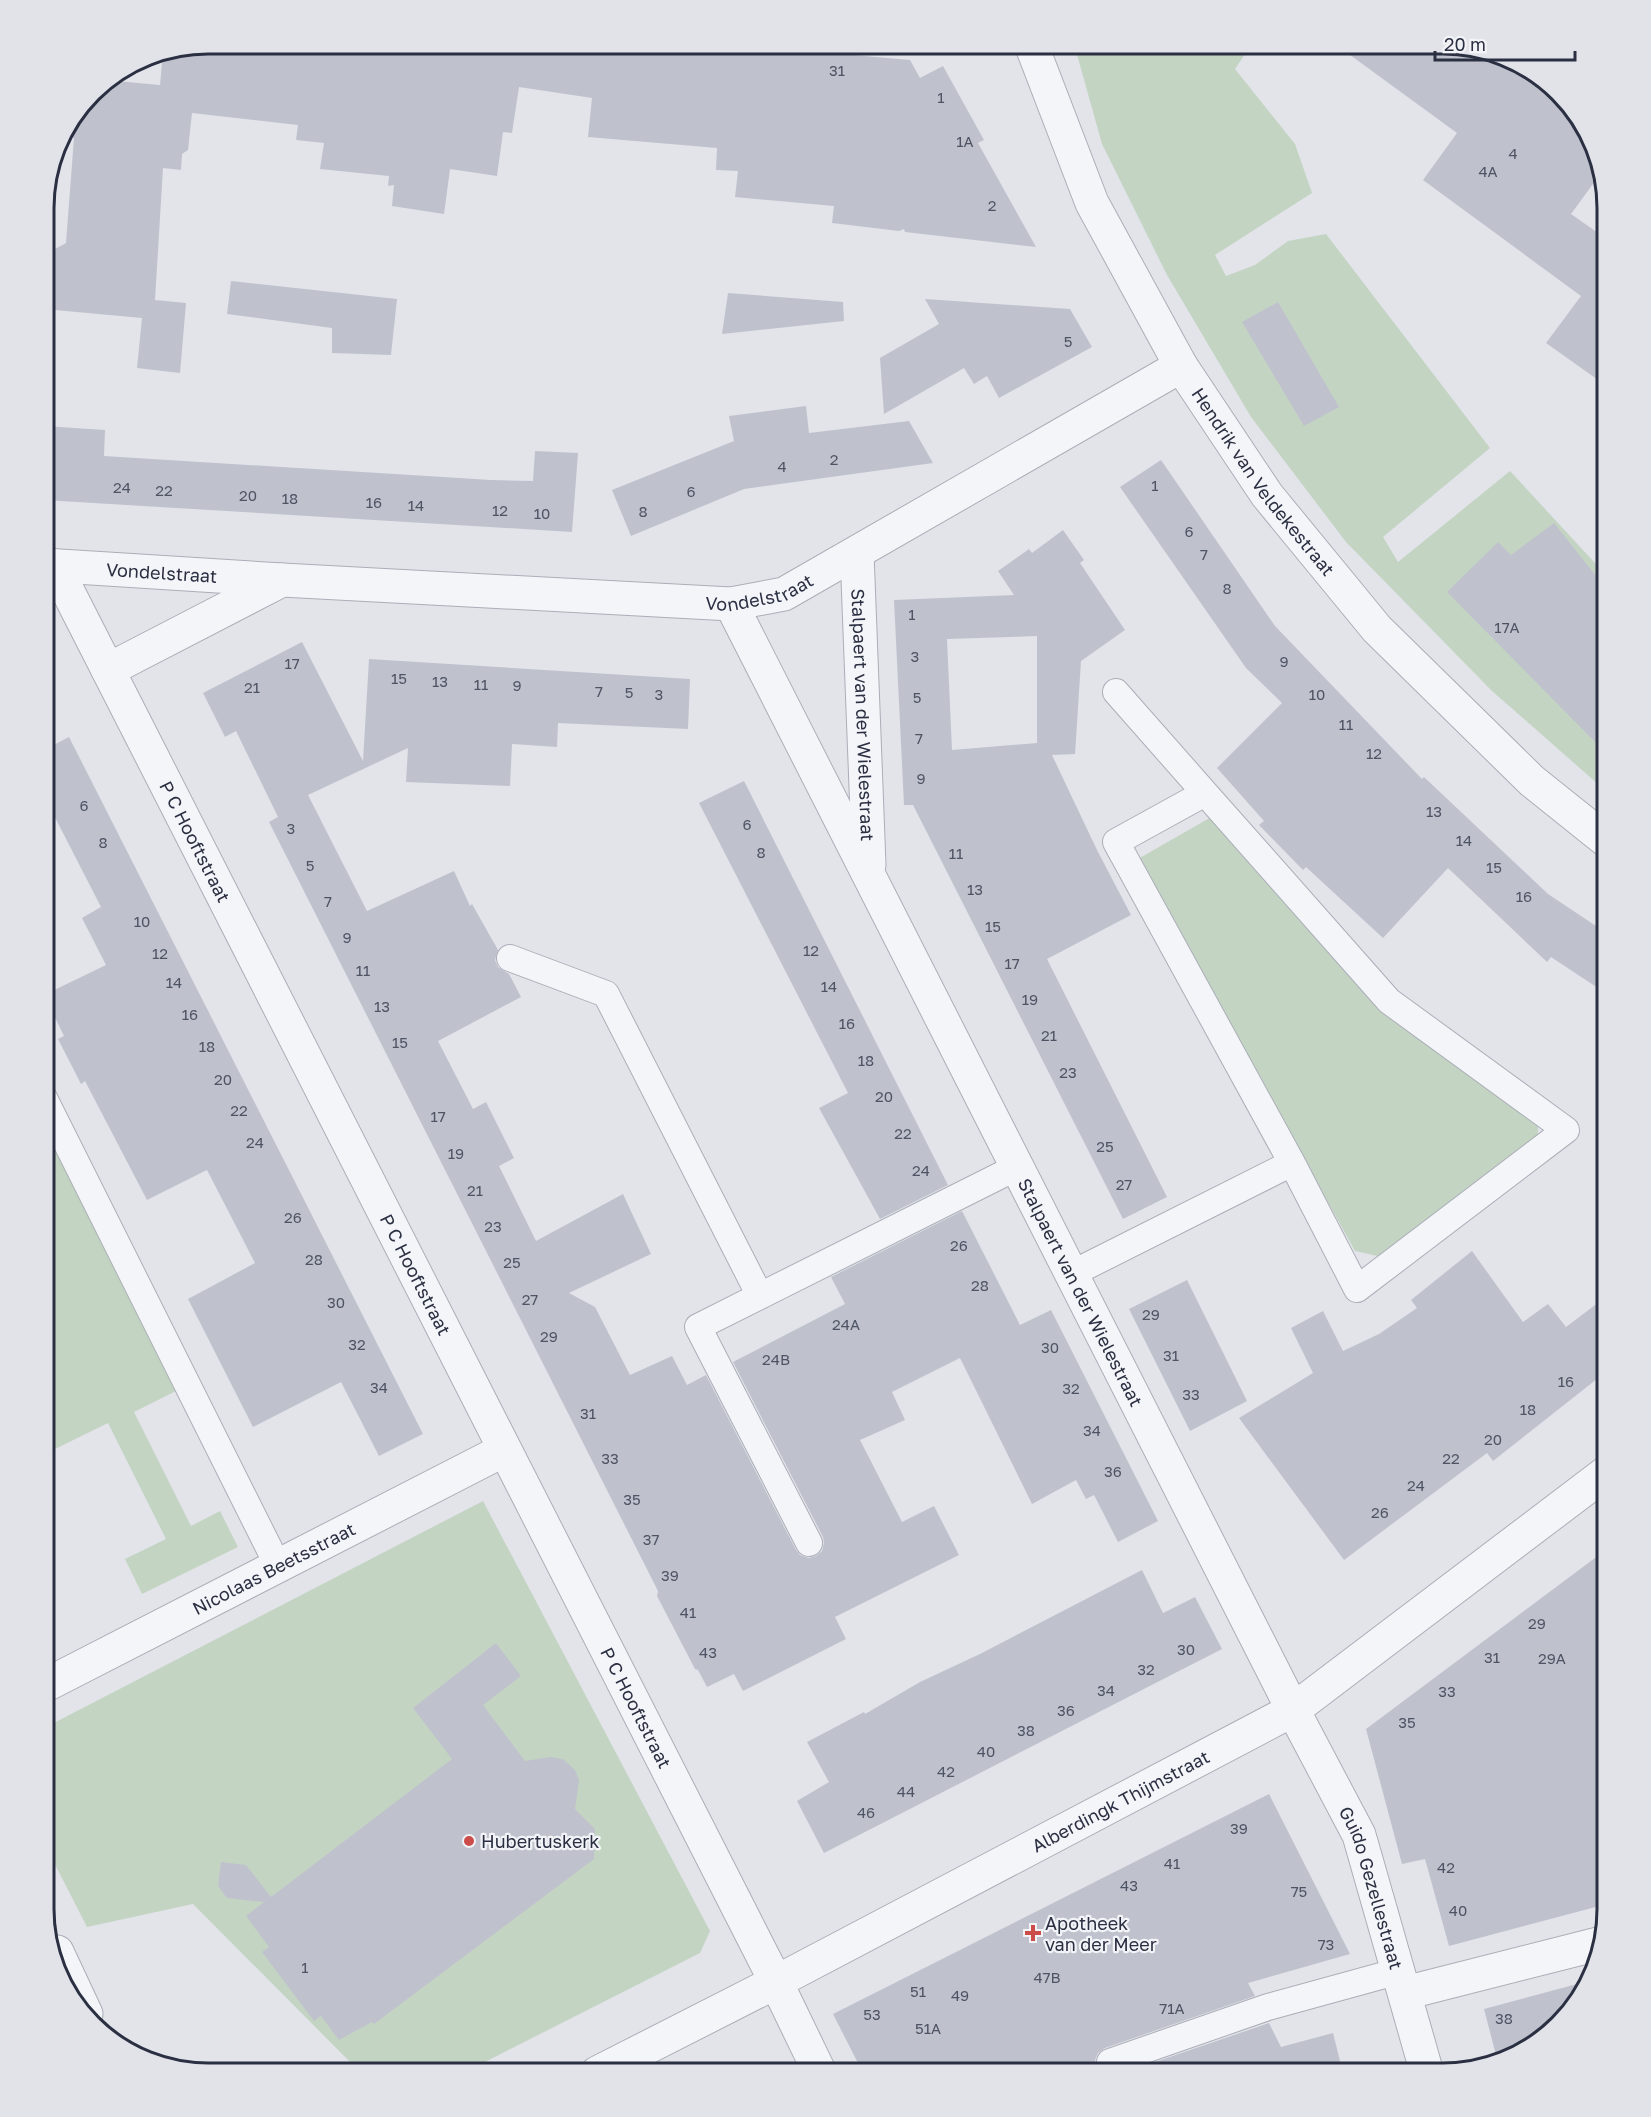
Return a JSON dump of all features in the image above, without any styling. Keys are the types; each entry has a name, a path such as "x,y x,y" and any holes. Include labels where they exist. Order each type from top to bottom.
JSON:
{"street":[{"name":"Hendrik van Veldekestraat","path":"1035,54 1092,203 1181,366 1267,495 1377,628 1532,781 1597,832"},
{"name":"Vondelstraat","path":"54,565 731,604 784,594 1181,366"},
{"name":"Stalpaert van der Wielestraat","path":"857,553 869,876"},
{"name":"P C Hooftstraat","path":"54,574 108,670 815,2063"},
{"name":"Vondelstraat","path":"108,670 282,580"},
{"name":"Stalpaert van der Wielestraat","path":"731,604 1293,1710"},
{"name":"Nicolaas Beetsstraat","path":"54,1681 504,1450"},
{"name":"Alberdingk Thijmstraat","path":"617,2063 776,1982 1293,1710 1597,1480"},
{"name":"Guido Gezellestraat","path":"1293,1710 1359,1835 1424,2063"},
{"path":"1402,1982 1593,1945"}],"lane":[{"path":"1116,692 1389,1001 1566,1130 1357,1289 1292,1163 1116,842 1205,793"},
{"path":"510,958 606,994 760,1296"},
{"path":"54,1118 278,1566"},
{"path":"1071,1274 1292,1163"},
{"path":"809,1543 698,1326 1017,1167"},
{"path":"1110,2062 1268,2007 1402,1982"}],"green space":[{"path":"1077,54 1245,54 1235,69 1295,144 1312,193 1215,255 1226,276 1255,265 1288,241 1326,234 1490,448 1383,537 1398,562 1510,471 1597,565 1597,783 1492,691 1346,542 1251,417 1167,275 1102,144"},
{"path":"1213,816 1382,1008 1538,1124 1538,1140 1382,1257 1355,1251 1138,859"},
{"path":"54,1143 176,1391 134,1412 191,1526 220,1511 238,1547 142,1594 125,1559 166,1539 108,1423 54,1450"},
{"path":"483,1501 710,1931 700,1953 483,2063 351,2063 193,1904 87,1927 54,1863 54,1723"}],"building":[{"path":"198,54 842,54 910,60 920,78 943,66 984,140 978,143 1036,247 905,232 904,229 899,231 832,223 834,206 735,197 738,171 716,170 717,148 588,137 592,98 519,87 512,133 503,132 497,176 450,169 444,214 392,206 394,185 388,186 389,176 320,169 324,143 296,140 298,125 192,113 188,150 182,154 181,170 163,168 155,300 186,303 180,373 137,368 142,318 54,310 54,250 66,243 74,138 71,138 75,131 99,99 121,81 160,85 162,61"},
{"path":"1349,54 1453,54 1483,59 1520,75 1537,86 1559,107 1576,131 1585,149 1595,182 1571,214 1597,232 1597,379 1546,343 1581,296 1423,180 1457,133"},
{"path":"231,281 397,299 391,355 332,353 332,328 227,314"},
{"path":"728,293 843,302 844,321 722,334"},
{"path":"925,299 1070,309 1092,347 999,398 987,376 974,384 964,368 884,414 880,358 939,324"},
{"path":"1278,302 1339,407 1304,426 1242,322"},
{"path":"806,406 809,433 909,421 933,463 744,489 631,536 612,490 734,441 729,416"},
{"path":"54,427 105,430 104,456 491,480 533,481 535,451 578,453 572,532 54,501"},
{"path":"1161,460 1275,626 1422,779 1424,777 1548,894 1597,927 1597,987 1551,957 1547,962 1448,868 1383,938 1306,867 1303,870 1259,825 1264,821 1217,768 1282,703 1246,668 1120,487"},
{"path":"1554,523 1597,577 1597,744 1447,592 1498,542 1511,555"},
{"path":"1063,530 1084,560 1080,563 1125,630 1081,661 1075,754 1052,755 1131,915 1047,959 1167,1197 1123,1219 913,805 904,805 894,600 1014,595 998,571 1029,549 1032,553","holes":["1037,636 1037,743 952,750 947,639"]},
{"path":"302,642 363,761 369,659 690,679 688,729 558,723 557,747 512,744 510,786 406,782 408,748 308,795 367,911 454,871 470,906 472,904 498,950 495,960 498,967 509,974 521,997 438,1041 473,1109 486,1102 514,1158 499,1166 536,1241 623,1194 651,1254 569,1293 595,1307 630,1375 672,1356 687,1385 706,1375 800,1555 809,1558 816,1556 822,1551 823,1537 733,1362 845,1304 831,1277 962,1211 1020,1325 1051,1310 1158,1521 1118,1542 1094,1495 1086,1499 1076,1480 1032,1504 960,1358 892,1392 905,1420 860,1440 902,1522 934,1506 959,1555 835,1617 846,1639 743,1691 734,1674 707,1687 698,1670 695,1669 657,1596 658,1591 269,822 278,817 236,731 225,737 203,693"},
{"path":"69,737 423,1434 379,1456 341,1382 253,1427 188,1299 255,1263 207,1170 147,1200 85,1081 81,1084 58,1039 64,1036 54,1016 54,990 106,965 82,918 101,907 54,815 54,745"},
{"path":"744,781 948,1185 880,1219 819,1108 848,1093 699,803"},
{"path":"1472,1251 1523,1322 1548,1304 1566,1327 1597,1304 1597,1379 1493,1461 1487,1453 1344,1560 1239,1418 1313,1373 1291,1328 1323,1311 1343,1351 1379,1334 1417,1308 1411,1300"},
{"path":"1187,1280 1247,1401 1190,1431 1129,1309"},
{"path":"1597,1556 1597,1907 1449,1946 1425,1859 1402,1864 1366,1729"},
{"path":"1142,1570 1163,1613 1195,1597 1222,1649 824,1853 797,1801 829,1782 807,1742"},
{"name":"Hubertuskerk","path":"496,1643 521,1676 483,1705 525,1761 551,1757 563,1759 575,1770 579,1780 575,1809 595,1829 594,1859 374,2024 372,2022 339,2040 321,2016 314,2021 262,1952 269,1947 246,1916 264,1902 227,1898 218,1886 221,1862 246,1865 271,1897 452,1759 413,1708"},
{"path":"1269,1794 1350,1954 1248,1983 1255,1996 1105,2048 1098,2053 1095,2063 858,2063 833,2014"},
{"path":"1577,1984 1565,2003 1544,2025 1528,2037 1496,2053 1484,2009"},
{"path":"1269,2023 1281,2047 1333,2033 1340,2063 1152,2063"}],"place":[{"name":"Hubertuskerk","path":"469,1841"},
{"name":"Apotheek van der Meer","path":"1033,1933"}]}
